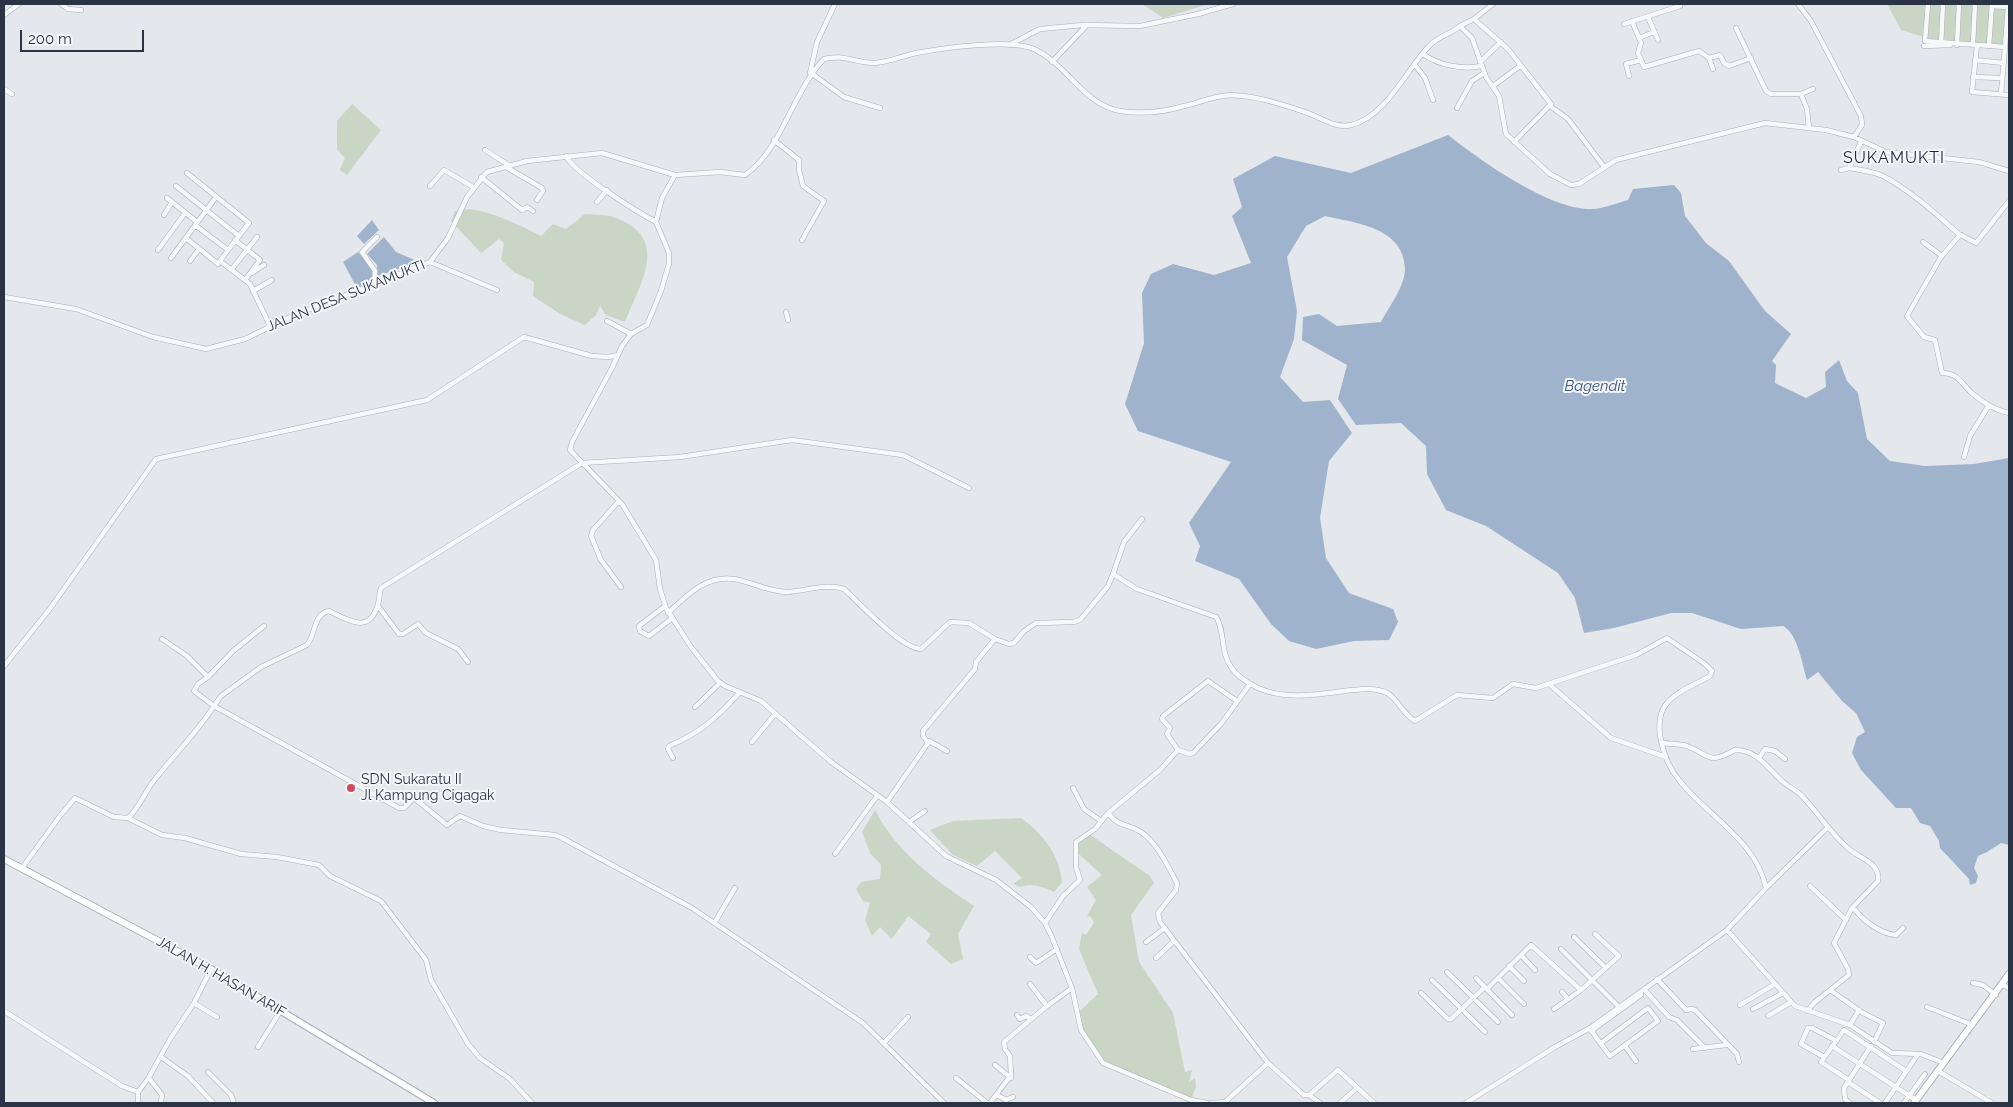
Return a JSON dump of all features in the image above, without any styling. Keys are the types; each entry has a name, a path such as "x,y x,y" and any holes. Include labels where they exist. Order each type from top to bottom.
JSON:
{"main road":[{"name":"JALAN H. HASAN ARIF","path":"4,859 211,969 434,1103"},
{"path":"1915,1102 1996,994 2006,986 2009,974"}],"street":[{"path":"4,15 18,4"},
{"path":"61,4 68,9 80,10"},
{"path":"811,74 817,42 835,4"},
{"path":"1007,45 1040,29 1087,25 1140,26 1198,14 1233,4"},
{"path":"533,211 527,207 522,210 481,177 486,172 508,167 566,156 604,153 675,174 720,172 745,175 752,170 785,125 811,74 826,58 839,57 872,63 935,50 966,46 1022,46 1036,50 1051,61 1095,102 1117,110 1132,112 1159,110 1184,106 1206,98 1241,95 1294,109 1338,125 1350,126 1371,114 1394,92 1430,45 1474,19 1493,4"},
{"path":"1798,4 1811,21 1861,116 1862,125 1854,137"},
{"path":"1923,52 1928,4"},
{"path":"1941,44 1943,4"},
{"path":"1957,44 1960,4"},
{"path":"1975,4 1975,60 1972,92 2009,95"},
{"path":"1990,45 1992,5 2009,7 2008,38 2005,47 2007,54 2004,62 2001,94"},
{"path":"1624,24 1680,6"},
{"path":"1648,16 1658,40"},
{"path":"1474,19 1501,42 1550,102 1550,106 1568,119 1604,168"},
{"path":"1632,22 1639,38 1640,46 1638,53 1644,66 1648,67 1699,51 1709,58 1713,69"},
{"path":"1051,61 1087,25"},
{"path":"1460,26 1472,38 1484,73 1499,96 1506,134 1550,174 1571,185 1579,184 1616,160 1659,151 1751,125 1765,123 1809,128 1854,137 1886,152 1979,162 2009,171"},
{"path":"1736,28 1768,93 1801,94 1813,89"},
{"path":"1639,38 1654,32"},
{"path":"1019,39 1022,46"},
{"path":"1423,54 1435,61 1460,67 1481,64 1501,42"},
{"path":"1924,43 2005,47"},
{"path":"1709,58 1720,55 1724,63 1729,66 1751,58"},
{"path":"1629,76 1626,64 1641,60"},
{"path":"1975,60 2004,62"},
{"path":"1415,66 1425,78 1433,100"},
{"path":"1493,86 1520,66"},
{"path":"1457,108 1472,81 1484,73"},
{"path":"811,74 844,97 880,108"},
{"path":"1973,77 2002,78"},
{"path":"4,89 12,94"},
{"path":"1801,94 1807,109 1809,128"},
{"path":"1514,142 1550,106"},
{"path":"774,140 799,160 799,170 803,186 824,201 802,240"},
{"path":"1849,168 1862,142"},
{"path":"485,150 542,188 543,192 537,200"},
{"path":"566,156 580,171 656,222 668,251 669,264 647,325 631,334 622,346 570,446 570,450 620,501 656,560 660,589 671,619 706,668 720,683 761,701 831,762 886,802 946,856 996,880 1031,907 1045,923 1057,950 1072,988 1081,1030 1103,1063 1191,1100 1207,1103"},
{"path":"1841,170 1849,168 1883,176 1933,211 1961,236 1976,242 2009,201"},
{"path":"430,186 444,170 473,188"},
{"path":"186,238 218,264 249,223 187,173"},
{"path":"656,222 662,198 675,174"},
{"name":"JALAN DESA SUKAMUKTI","path":"4,297 76,309 153,337 194,348 206,349 227,345 430,262 448,238 473,188 481,177"},
{"path":"176,186 206,210 260,260 247,277"},
{"path":"597,202 607,190"},
{"path":"171,258 216,197"},
{"path":"167,198 228,250"},
{"path":"164,215 172,202"},
{"path":"2004,208 2009,212"},
{"path":"158,250 185,212"},
{"path":"1961,236 1942,256 1907,316 1925,338 1934,340 1942,372 1948,372 1959,377 1972,394 1989,405 2009,413"},
{"path":"232,269 257,237"},
{"path":"374,285 375,271 362,252 377,238"},
{"path":"1923,242 1942,256"},
{"path":"190,262 199,249"},
{"path":"220,260 247,277 270,326"},
{"path":"430,262 497,290"},
{"path":"247,277 264,265"},
{"path":"253,291 272,280"},
{"path":"786,312 788,319"},
{"path":"608,321 631,334"},
{"path":"4,666 49,610 156,459 427,400 524,337 592,356 609,358 619,354"},
{"path":"1964,457 1970,436 1989,405"},
{"path":"128,818 143,800 152,784 197,731 221,696 261,667 307,645 312,638 316,622 325,612 330,611 346,620 360,624 370,618 378,606 381,588 582,463 680,457 792,440 904,455 969,488"},
{"path":"620,501 593,530 591,536 601,560 621,587"},
{"path":"668,613 700,585 728,579 787,592 835,586 844,590 901,640 911,646 921,649 950,622 969,623 994,638 1012,644 1036,623 1077,621 1108,586 1124,542 1142,519"},
{"path":"1113,574 1137,589 1195,608 1218,618 1222,645 1228,662 1232,669 1250,684 1278,696 1307,695 1364,688 1381,690 1390,695 1405,713 1415,721 1457,695 1490,698 1497,696 1513,684 1536,688 1636,655 1667,638 1705,664 1712,671 1710,676 1666,703 1659,725 1666,757 1678,779 1719,818 1757,862 1766,888"},
{"path":"378,606 399,634 403,634 418,624 426,633 458,649 468,662"},
{"path":"665,606 639,626 640,631 648,636 671,619"},
{"path":"264,626 233,651 194,690 214,706 399,808 404,808 414,798 447,825 460,816 483,826 501,830 555,835 651,885 715,922 863,1023 944,1103"},
{"path":"947,751 928,743 923,736 923,731 975,669 976,662 994,638"},
{"path":"162,639 187,656 208,677"},
{"path":"1237,701 1208,681 1163,716 1162,719 1170,728 1167,734 1178,750 1190,754 1193,753 1221,724 1250,684"},
{"path":"695,707 720,683"},
{"path":"1549,684 1611,738 1666,757"},
{"path":"673,758 668,749 669,746 692,733 702,730 719,716 740,692"},
{"path":"752,742 775,714"},
{"path":"886,802 928,743"},
{"path":"1663,743 1687,746 1714,759 1740,750 1759,758 1780,780 1802,795 1827,828 1850,850 1868,861 1877,871 1878,881 1853,906 1834,943 1848,969 1849,975 1807,1011"},
{"path":"1759,758 1766,749 1776,752 1785,759"},
{"path":"1045,923 1063,896 1080,880 1076,867 1074,845 1092,832 1108,813 1160,770 1178,750"},
{"path":"1073,788 1084,809 1101,821"},
{"path":"835,854 877,796"},
{"path":"22,868 74,799 81,800 114,817 128,818 162,835 185,838 241,854 278,857 319,865 330,876 381,901 426,960 431,980 468,1044 480,1058 510,1079 532,1103"},
{"path":"908,822 925,811"},
{"path":"1108,813 1118,824 1135,829 1150,839 1177,888 1158,913 1174,941 1268,1063 1303,1095 1309,1095 1320,1103"},
{"path":"1591,1029 1618,1006 1727,930 1766,888 1827,828"},
{"path":"1810,886 1846,920"},
{"path":"715,922 735,888"},
{"path":"1853,906 1858,913 1884,933 1896,935 1903,928"},
{"path":"1146,942 1165,928"},
{"path":"1727,930 1792,1002 1807,1011 1850,1025 1906,1071"},
{"path":"1554,1009 1581,990 1619,956 1595,934"},
{"path":"1574,938 1606,968"},
{"path":"1156,958 1174,941"},
{"path":"1421,993 1449,1020 1498,978 1530,946 1535,946 1581,990"},
{"path":"1561,949 1618,1006"},
{"path":"1030,957 1036,963 1057,950"},
{"path":"1521,955 1535,970"},
{"path":"1510,966 1524,980"},
{"path":"138,1103 138,1092 149,1078 170,1039 194,1003 211,969"},
{"path":"1447,972 1498,1022"},
{"path":"1476,978 1512,1015"},
{"path":"1498,978 1524,1004"},
{"path":"1658,979 1686,1010"},
{"path":"1432,980 1484,1032"},
{"path":"1973,983 1984,985 1996,994"},
{"path":"1030,984 1046,1006"},
{"path":"1740,1005 1775,984"},
{"path":"956,1078 989,1103 1010,1078 1010,1056 1005,1049 1004,1042 1046,1006 1072,988"},
{"path":"1830,990 1859,1010 1883,1023 1873,1044 1843,1091 1845,1098 1850,1103"},
{"path":"1641,991 1669,1017 1677,1020 1705,1048"},
{"path":"1466,1103 1541,1056 1591,1029 1641,995 1641,991"},
{"path":"1562,992 1568,999"},
{"path":"1752,1009 1783,993"},
{"path":"1768,1016 1792,1002"},
{"path":"194,1003 217,1017"},
{"path":"1927,1007 1973,1025"},
{"path":"1591,1029 1610,1056 1658,1021 1648,1008 1601,1043"},
{"path":"1677,1020 1686,1010 1691,1008 1695,1010 1738,1058"},
{"path":"258,1047 281,1010"},
{"path":"1850,1025 1859,1010"},
{"path":"4,1011 122,1086 138,1092"},
{"path":"1017,1015 1020,1019 1026,1016 1031,1019"},
{"path":"884,1043 908,1017"},
{"path":"1824,1058 1801,1044 1808,1028 1812,1028 1836,1040"},
{"path":"1880,1103 1821,1062 1845,1030 1892,1053 1918,1054 1944,1063"},
{"path":"1693,1048 1726,1045"},
{"path":"1625,1046 1636,1061"},
{"path":"1832,1046 1910,1095 1915,1102"},
{"path":"1885,1103 1918,1054"},
{"path":"161,1057 188,1076 213,1103"},
{"path":"1211,1103 1226,1102 1268,1063"},
{"path":"995,1065 1010,1078"},
{"path":"1309,1095 1338,1070 1374,1103"},
{"path":"1938,1070 1992,1103"},
{"path":"208,1072 231,1095 234,1103"},
{"path":"1904,1103 1925,1074"},
{"path":"149,1078 162,1095 161,1103"},
{"path":"1340,1103 1357,1088"},
{"path":"997,1095 1006,1100 1013,1097"}],"green space":[{"path":"1142,4 1209,4 1163,18"},
{"path":"1887,4 2009,4 2009,46 1954,46 1901,30"},
{"path":"352,104 381,130 347,175 340,170 345,158 337,150 337,121"},
{"path":"470,209 498,216 541,236 553,224 566,229 585,214 605,215 616,218 633,227 643,238 647,250 647,264 638,293 625,322 606,315 600,306 596,315 585,325 560,314 533,296 534,282 514,272 501,260 504,243 499,239 481,253 451,221 455,211"},
{"path":"875,810 894,839 918,864 931,876 974,906 958,934 963,959 951,964 926,942 931,934 908,916 892,939 880,927 872,936 865,920 870,903 863,901 856,889 861,882 880,879 881,865 870,853 862,832"},
{"path":"1021,818 1043,838 1054,854 1061,872 1062,882 1054,892 1038,886 1020,887 1013,884 1022,878 995,851 977,866 953,855 930,830 953,821"},
{"path":"1089,834 1150,876 1154,883 1131,915 1139,962 1173,1013 1185,1072 1192,1070 1189,1082 1195,1078 1196,1087 1191,1100 1106,1065 1083,1035 1078,1013 1098,994 1079,949 1082,933 1086,935 1094,923 1091,917 1087,916 1096,900 1087,887 1102,875 1080,855 1076,855 1078,841"}],"water":[{"name":"Bagendit","path":"1448,135 1478,158 1517,182 1558,202 1577,208 1602,208 1628,200 1633,189 1674,185 1681,193 1685,216 1706,243 1729,261 1765,311 1791,334 1772,361 1776,365 1775,383 1806,398 1826,387 1825,372 1839,360 1847,381 1858,393 1867,439 1890,461 1925,466 1974,464 2009,458 2009,845 2001,843 1978,856 1974,868 1978,876 1976,883 1970,885 1969,879 1940,848 1939,841 1930,826 1920,823 1911,808 1896,808 1861,770 1852,753 1857,737 1865,732 1856,713 1842,701 1818,672 1807,680 1796,642 1783,626 1741,629 1692,613 1671,613 1614,628 1584,633 1575,598 1558,573 1486,526 1446,510 1427,474 1426,446 1401,423 1356,425 1338,399 1347,365 1302,340 1303,317 1319,314 1337,326 1381,322 1400,289 1405,269 1403,255 1396,244 1376,229 1325,216 1306,226 1287,257 1297,311 1294,339 1280,377 1303,402 1330,400 1352,433 1329,461 1320,518 1326,558 1349,593 1393,609 1398,622 1389,640 1354,641 1316,649 1289,641 1271,624 1239,579 1195,561 1200,546 1189,523 1231,462 1138,431 1125,404 1144,343 1142,293 1151,274 1173,264 1214,275 1251,263 1232,216 1242,207 1233,179 1275,156 1351,173"},
{"path":"372,220 379,230 364,244 357,236"},
{"path":"384,237 396,252 419,262 378,276 377,265 367,254"},
{"path":"358,252 373,268 372,282 357,288 343,262"}],"place":[{"name":"SDN Sukaratu II Jl Kampung Cigagak","path":"351,788"}],"district":[{"name":"SUKAMUKTI","path":"1894,158"}]}
